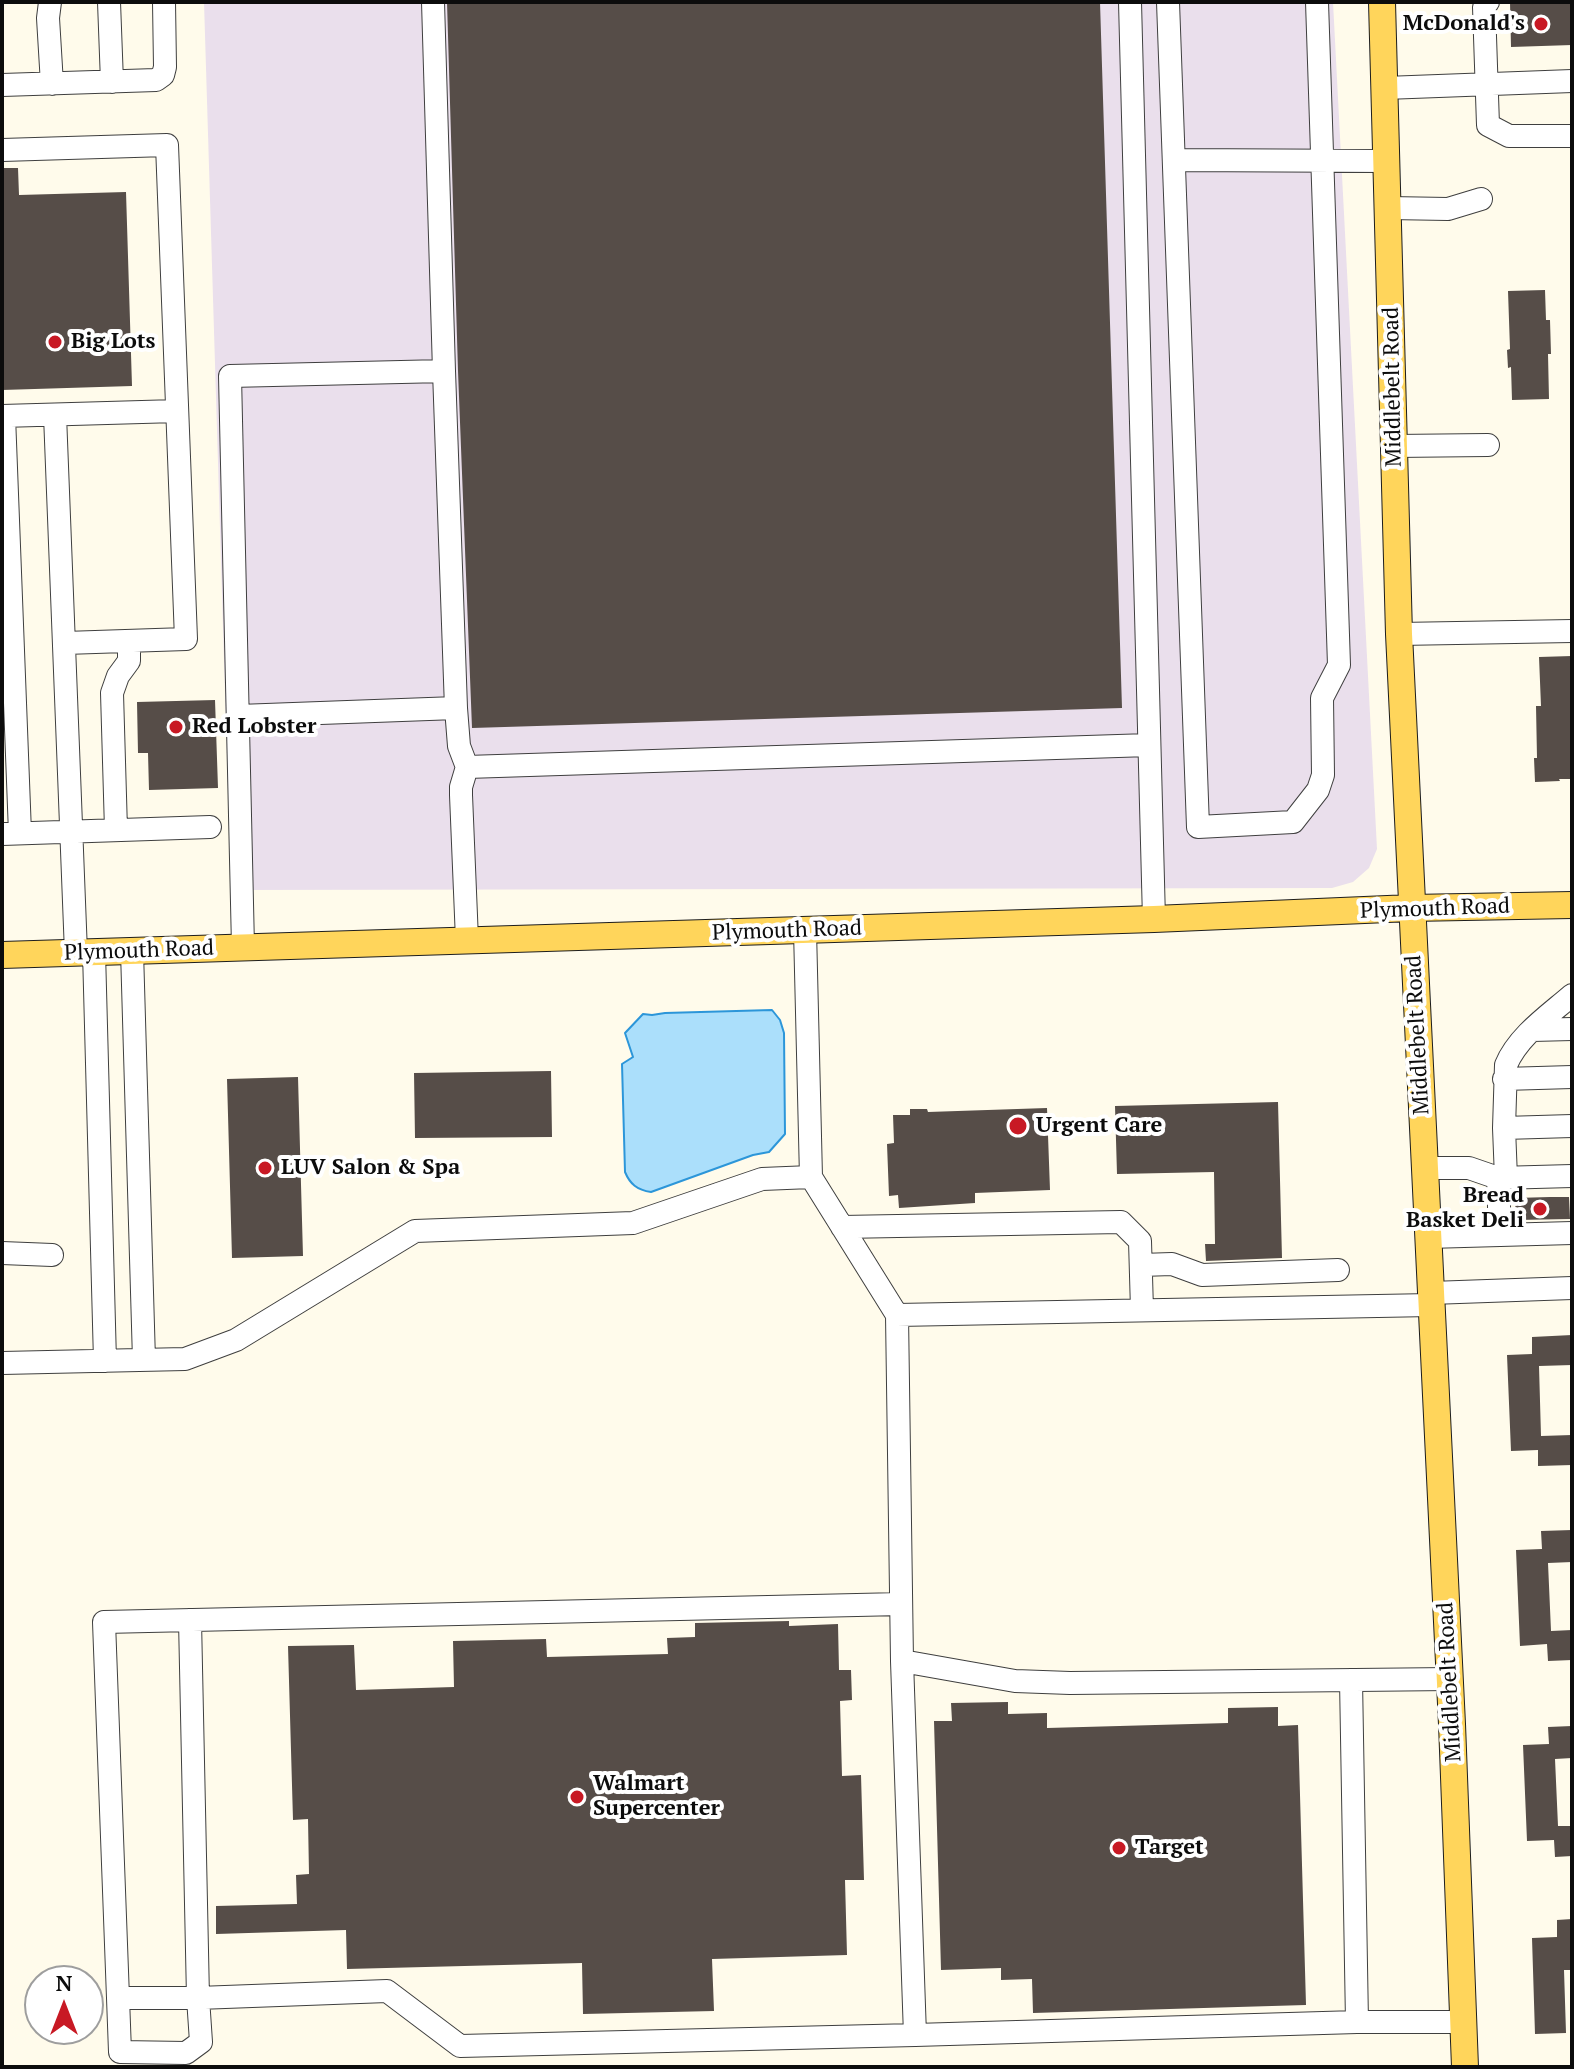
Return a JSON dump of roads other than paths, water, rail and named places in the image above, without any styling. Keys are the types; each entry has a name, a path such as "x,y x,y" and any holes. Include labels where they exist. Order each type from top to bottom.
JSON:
{"main road":[{"name":"Middlebelt Road","path":"1382,2 1399,634 1450,1679 1465,2067"},
{"name":"Plymouth Road","path":"2,955 1572,905"}],"street":[{"path":"50,2 52,84"},
{"path":"109,2 112,82"},
{"path":"2,85 156,80 163,75 165,67 164,2"},
{"path":"433,2 456,708 459,746 467,767 461,795 467,940"},
{"path":"1130,2 1154,919"},
{"path":"1168,2 1198,827 1293,822 1318,790 1323,775 1322,698 1339,665 1317,2"},
{"path":"1488,2 1484,7 1488,125 1509,136 1572,136"},
{"path":"1385,88 1572,81"},
{"path":"2,150 167,145 186,639 65,643"},
{"path":"1174,160 1387,161"},
{"path":"1389,208 1448,209 1481,199"},
{"path":"243,947 230,376 444,371"},
{"path":"177,411 3,416 11,833 210,827"},
{"path":"55,415 71,831 85,952 105,1361"},
{"path":"1394,446 1488,445"},
{"path":"1399,634 1572,631"},
{"path":"116,830 112,693 118,676 129,661 129,641"},
{"path":"239,716 456,708"},
{"path":"467,767 1149,745"},
{"path":"805,930 811,1177 897,1315 902,1661 915,2035"},
{"path":"132,951 144,1360"},
{"path":"1500,1235 1506,1065 1532,1030 1572,995"},
{"path":"1532,1030 1572,1029"},
{"path":"1504,1079 1572,1077"},
{"path":"1504,1128 1572,1126"},
{"path":"1424,1168 1469,1168 1502,1178 1572,1176"},
{"path":"2,1363 185,1359 236,1340 415,1231 633,1223 762,1179 811,1177"},
{"path":"842,1227 1121,1222 1140,1241 1142,1310"},
{"path":"1428,1237 1572,1233"},
{"path":"2,1253 52,1255"},
{"path":"1141,1265 1172,1264 1202,1275 1338,1270"},
{"path":"897,1315 1431,1299 1572,1288"},
{"path":"190,1620 201,2042 186,2053 120,2052 104,1622 190,1620 901,1604"},
{"path":"902,1661 1015,1681 1070,1683 1450,1679"},
{"path":"1351,1680 1357,2022"},
{"path":"118,1998 387,1991 460,2046 1357,2022 1464,2022"}],"water":[{"path":"772,1010 780,1020 784,1033 785,1134 769,1152 651,1192 635,1186 625,1172 622,1064 633,1057 625,1033 643,1014"}],"place":[{"name":"McDonald's","path":"1541,24"},
{"name":"Big Lots","path":"55,342"},
{"name":"Red Lobster","path":"176,727"},
{"name":"Urgent Care","path":"1018,1126"},
{"name":"LUV Salon & Spa","path":"265,1168"},
{"name":"Bread Basket Deli","path":"1540,1209"},
{"name":"Walmart Supercenter","path":"577,1797"},
{"name":"Target","path":"1119,1848"}]}
